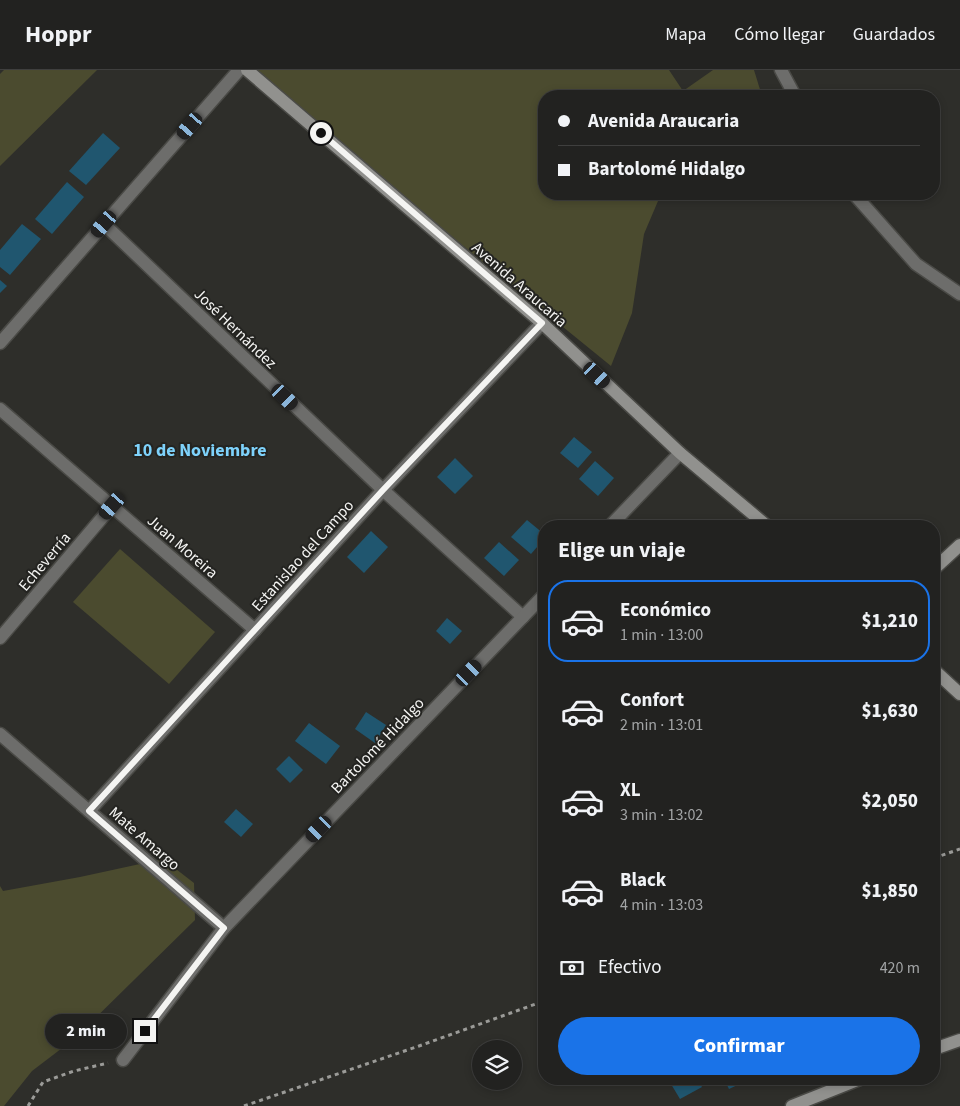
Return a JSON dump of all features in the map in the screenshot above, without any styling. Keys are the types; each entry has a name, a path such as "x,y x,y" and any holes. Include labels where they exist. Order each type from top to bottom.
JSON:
{"main road":[{"name":"Avenida Araucaria","path":"247,70 542,323 680,453 760,520"},
{"path":"940,563 960,545"},
{"path":"940,676 960,694"},
{"path":"940,1047 960,1040"},
{"path":"792,1106 845,1085"}],"street":[{"path":"0,342 239,70"},
{"path":"781,70 792,90"},
{"path":"859,200 916,264 960,294"},
{"name":"José Hernández","path":"104,224 383,490 523,617"},
{"name":"Estanislao del Campo","path":"89,811 383,490 542,323"},
{"name":"Juan Moreira","path":"0,409 255,630"},
{"path":"616,520 680,453"},
{"name":"Echeverría","path":"0,638 112,506"},
{"name":"Bartolomé Hidalgo","path":"123,1060 224,928 538,601"},
{"name":"Mate Amargo","path":"0,734 224,928"}],"path":[{"path":"940,856 960,849"},
{"path":"244,1106 538,1003"},
{"path":"28,1106 43,1082 74,1071 123,1060"}],"shaded area":[{"path":"4,70 97,70 0,166 0,74"},
{"path":"247,70 669,70 682,90 538,90 538,200 658,200 644,234 632,313 611,366"},
{"path":"713,70 754,70 760,90 684,90"},
{"path":"120,549 215,632 169,684 73,602"},
{"path":"163,859 194,883 195,920 74,1039 32,1071 4,1106 0,1106 0,886 3,891"}],"building":[{"path":"103,133 120,148 86,185 69,171"},
{"path":"67,182 84,197 52,234 35,219"},
{"path":"22,224 41,239 10,275 0,267 0,250"},
{"path":"0,280 7,286 0,293"},
{"path":"574,437 592,452 578,468 560,453"},
{"path":"455,458 473,476 455,494 437,477"},
{"path":"595,461 614,478 598,496 579,479"},
{"path":"527,520 538,529 538,546 531,554 511,537"},
{"path":"371,531 388,547 364,573 347,557"},
{"path":"499,542 519,560 504,576 484,558"},
{"path":"447,618 462,631 450,644 436,631"},
{"path":"366,712 386,725 375,743 355,729"},
{"path":"309,723 340,746 326,764 295,741"},
{"path":"289,756 303,770 290,783 276,769"},
{"path":"236,809 253,824 241,837 224,822"},
{"path":"672,1085 701,1085 702,1087 680,1099"},
{"path":"727,1085 738,1085 729,1089"}],"district":[{"name":"10 de Noviembre","path":"200,450"}],"route":[{"path":"145,1031 224,928 89,811 383,490 542,323 321,133"}]}
